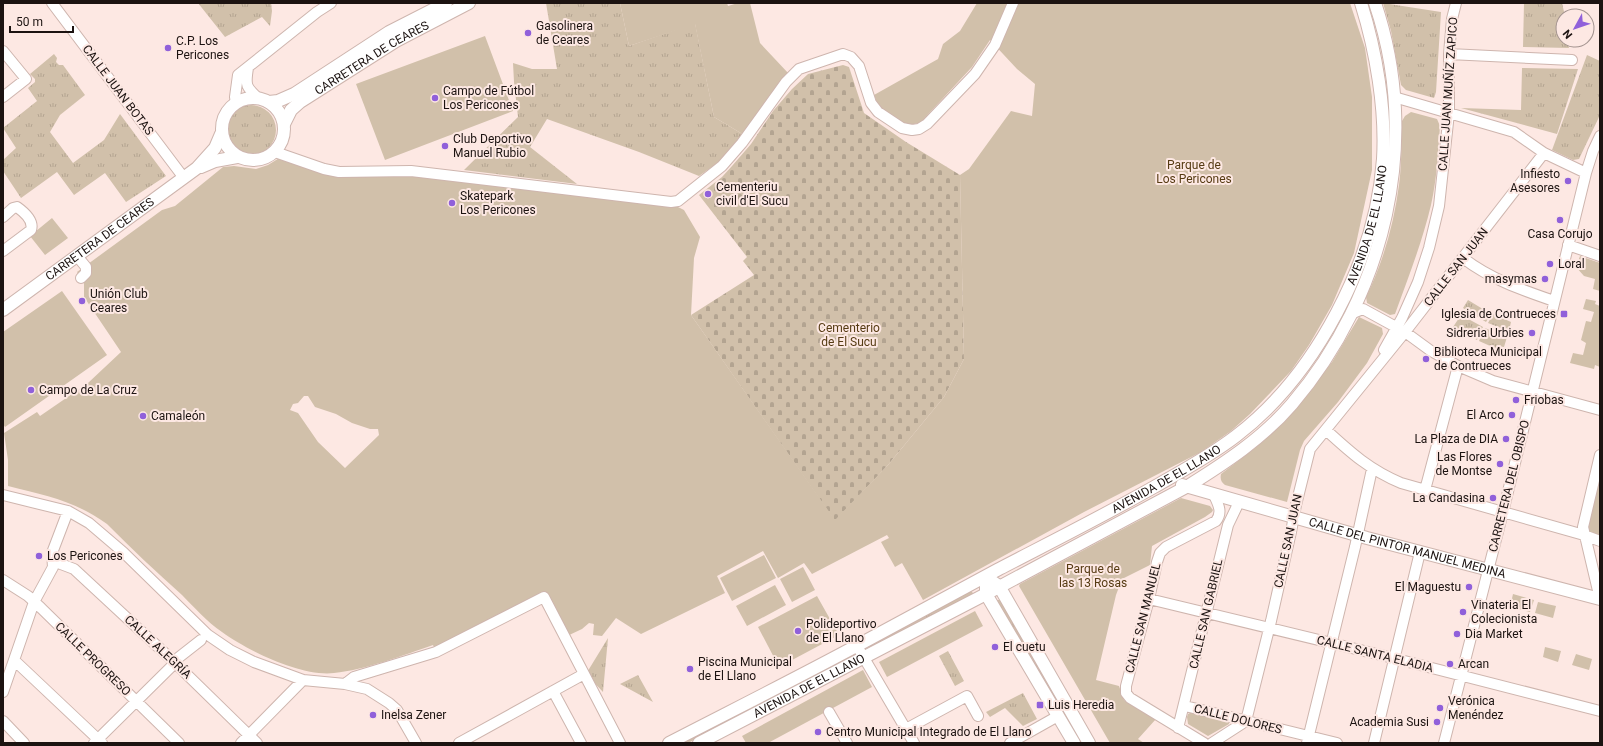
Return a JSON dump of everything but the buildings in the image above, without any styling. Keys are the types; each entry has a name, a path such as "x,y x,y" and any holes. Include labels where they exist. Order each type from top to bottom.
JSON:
{"main road":[{"name":"CARRETERA DE CEARES","path":"264,101 278,101 294,94 389,32 446,3"},
{"name":"CARRETERA DE CEARES","path":"284,124 291,110 300,102 396,41 469,3"},
{"name":"AVENIDA DE EL LLANO","path":"669,743 987,578 1200,462 1238,435 1273,402 1297,374 1321,340 1344,298 1369,233 1379,187 1383,158 1382,103 1361,3"},
{"name":"AVENIDA DE EL LLANO","path":"698,743 986,594 1188,486 1212,471 1263,432 1291,405 1332,349 1357,309 1383,230 1391,190 1395,132 1394,96 1388,54 1375,3"},
{"path":"243,99 264,101 276,108 281,115 284,124 284,134 278,152 259,160 249,161 237,157 232,154 226,146 221,134 223,118 228,109 243,99"},
{"name":"CARRETERA DE CEARES","path":"3,310 197,168 215,148 221,134"},
{"name":"CARRETERA DE CEARES","path":"197,168 215,161 237,157"},
{"path":"1212,471 1210,486 1214,495"},
{"name":"CALLE DEL PINTOR MANUEL MEDINA","path":"1160,484 1169,482 1188,486 1214,495 1358,536 1600,599"},
{"path":"1074,743 986,594 987,578 999,586 1089,743"}],"street":[{"name":"CALLE JUAN BOTAS","path":"52,3 184,178"},
{"path":"278,152 324,169 339,172 411,171 671,202 678,201 722,166 742,143 786,82 799,69 844,54 851,56 859,66 870,104 878,112 902,128 912,130 927,124 975,74 995,45 1013,3"},
{"path":"236,103 236,73 248,68 325,5"},
{"name":"CALLE JUAN MUÑÍZ ZAPICO","path":"1401,330 1429,248 1439,206 1449,113 1449,54 1454,6"},
{"path":"1449,54 1572,60"},
{"path":"3,97 26,79 5,57"},
{"path":"248,68 246,82 247,86 264,101"},
{"path":"1394,96 1514,132 1544,153 1586,173"},
{"name":"CARRETERA DEL OBISPO","path":"1444,743 1503,512 1586,173 1596,152 1600,136"},
{"name":"CALLE SAN JUAN","path":"1246,721 1310,449 1366,379 1401,330 1421,312 1544,153"},
{"path":"3,217 13,208 17,207 31,222 32,226 31,230 3,251"},
{"path":"1568,245 1600,256"},
{"path":"77,256 86,267 86,273 81,278"},
{"path":"1463,258 1512,286 1554,301"},
{"path":"1344,298 1357,309 1401,330 1458,366 1493,381 1600,410"},
{"path":"1410,301 1411,308 1421,312"},
{"path":"1425,490 1458,366"},
{"path":"1326,430 1348,451 1372,469 1401,484 1584,535 1600,541"},
{"path":"1600,455 1583,527 1600,599"},
{"path":"1308,740 1358,536 1372,469"},
{"path":"3,495 68,511 89,523 100,531 208,635 230,650 254,662 303,680 345,684 367,689 397,710 416,743"},
{"path":"1214,495 1220,507 1220,517 1216,521"},
{"name":"CALLE SAN GABRIEL","path":"1178,728 1185,706 1228,525 1239,502"},
{"path":"3,692 34,602 53,568 52,553 68,511"},
{"path":"1216,521 1224,520 1228,525"},
{"name":"CALLE SAN MANUEL","path":"1178,728 1130,698 1126,693 1126,686 1149,599 1156,562 1160,553 1166,547 1216,521"},
{"path":"1374,743 1393,658 1420,552"},
{"name":"CALLE ALEGRÍA","path":"53,561 74,569 177,660 257,743"},
{"name":"CALLE PROGRESO","path":"3,580 28,596 180,743"},
{"path":"345,684 354,677 436,652 544,597 620,743"},
{"name":"CALLE SANTA ELADIA","path":"1149,599 1393,658 1600,711"},
{"path":"14,660 98,742 177,660 201,640"},
{"path":"857,646 914,743"},
{"path":"459,743 584,674"},
{"path":"241,743 303,680"},
{"path":"553,691 581,743"},
{"path":"906,729 967,696 978,716"},
{"name":"CALLE DOLORES","path":"1185,706 1246,721 1308,740 1337,743"},
{"path":"829,712 847,743"},
{"path":"1010,743 1058,716"},
{"path":"3,721 24,743"},
{"path":"1212,743 1246,721"},
{"path":"1178,728 1204,743"}],"green space":[{"path":"198,3 271,3 272,11 270,26 262,17 225,37"},
{"path":"546,3 620,3 629,46 695,23 714,117 744,135 716,164 699,176 639,152 547,119 530,147 577,184 464,170 518,117 513,63 532,69 557,69"},
{"path":"620,3 727,3 728,6 738,3 750,3 760,43 789,74 744,135 714,117 695,24 629,46"},
{"name":"Parque de Los Pericones","path":"977,3 1350,3 1365,48 1372,97 1372,170 1354,253 1332,305 1309,345 1291,371 1250,414 1231,431 1201,452 1084,512 923,600 902,563 895,567 881,542 889,538 887,535 812,574 804,563 778,578 763,551 717,576 725,593 641,634 616,618 602,636 593,635 594,624 589,623 582,629 565,637 544,597 436,652 433,645 384,662 358,669 334,673 321,673 291,667 276,661 246,647 216,628 107,524 95,516 71,504 8,486 8,460 4,433 37,412 40,416 88,383 121,352 84,297 84,282 77,272 162,210 175,206 223,167 234,166 256,169 268,165 281,157 323,173 412,174 672,204 684,210 700,237 694,258 691,315 835,520 888,465 944,397 964,359 960,175 969,169 1011,111 1032,116 1035,84 1017,69 990,40 972,67 920,123 908,125 891,116 878,105 874,95 938,59 943,44 960,31","holes":["304,396 308,396 315,407 336,414 352,423 370,429 378,429 379,435 345,468 318,442 298,413 290,410 293,404 298,403"]},
{"path":"1383,3 1441,12 1436,92 1434,98 1406,90 1401,85 1391,31"},
{"path":"1524,3 1562,3 1563,8 1555,8 1555,48 1523,47"},
{"name":"Campo de Fútbol Los Pericones","path":"485,36 513,111 385,160 356,84"},
{"path":"54,54 57,58 56,62 59,65 63,65 85,95 60,115 50,132 73,163 104,140 120,114 166,176 126,202 105,173 74,195 57,172 21,198 3,171 3,160 16,148 3,128 37,101 28,88 35,82 35,79 30,74"},
{"path":"1587,55 1600,61 1600,115 1579,159 1573,160 1552,150"},
{"name":"Cementerio de El Sucu","path":"843,65 849,67 864,113 906,142 960,175 964,359 944,397 888,465 835,521 691,315 754,275 743,261 747,257 699,195 722,177 732,166 751,144 773,111 792,89 808,74"},
{"path":"1522,68 1578,69 1557,134 1461,108 1521,110"},
{"path":"246,105 256,105 269,112 276,125 276,135 269,148 256,155 246,155 237,151 230,144 226,135 226,125 230,116 237,109"},
{"path":"1411,112 1437,119 1440,126 1437,166 1431,205 1423,233 1395,314 1390,315 1367,303 1366,297 1383,257 1391,228 1400,177 1402,121 1405,116"},
{"path":"52,218 68,238 45,255 30,236"},
{"path":"1580,256 1600,263 1600,291 1593,289 1595,279 1584,276 1576,267"},
{"name":"Campo de La Cruz","path":"62,291 107,355 5,427 3,424 3,332"},
{"path":"1586,299 1596,301 1595,304 1600,306 1600,367 1595,365 1594,369 1570,363 1573,353 1583,355 1586,343 1581,340 1586,321 1591,322 1594,312 1583,309"},
{"path":"1468,300 1491,314 1486,322 1463,308"},
{"path":"1493,314 1511,322 1509,331 1488,323"},
{"path":"1461,315 1483,327 1477,340 1453,327"},
{"path":"1359,317 1382,328 1383,334 1367,363 1338,402 1304,441 1300,450 1287,502 1225,485 1221,480 1221,474 1255,448 1292,411 1332,362"},
{"path":"1485,328 1507,337 1504,347 1498,346 1497,349 1479,341"},
{"path":"1600,455 1600,541 1584,535"},
{"name":"Parque de las 13 Rosas","path":"1181,498 1210,506 1213,510 1205,517 1152,546 1150,565 1122,579 1116,595 1096,680 1119,686 1124,700 1156,719 1138,739 1144,743 1110,743 1019,586 1020,584"},
{"path":"764,555 776,578 732,601 720,578"},
{"name":"Polideportivo de El Llano","path":"803,567 815,590 792,602 780,579"},
{"name":"Polideportivo de El Llano","path":"775,585 786,605 747,626 736,606"},
{"path":"970,590 973,593 972,595 871,648 868,645"},
{"path":"1513,594 1534,600 1530,612 1510,607"},
{"name":"Polideportivo de El Llano","path":"817,596 839,635 779,667 758,627"},
{"path":"1000,600 1083,743 1078,743 996,601"},
{"path":"1538,602 1556,606 1553,618 1535,613"},
{"path":"975,611 983,626 887,677 879,662"},
{"path":"608,638 603,692 586,674"},
{"path":"1545,647 1561,651 1558,662 1543,657"},
{"path":"948,651 964,681 955,686 939,656"},
{"path":"851,654 851,658 688,743 680,743"},
{"path":"1576,654 1592,659 1589,670 1572,665"},
{"path":"863,670 872,687 768,743 746,743 742,736"},
{"path":"638,675 653,702 620,684"},
{"path":"1023,693 1037,719 1023,726 1005,708 990,717 986,712"},
{"path":"1192,712 1229,722 1229,724 1208,736 1188,724 1188,714"}],"place":[{"name":"Gasolinera de Ceares","path":"528,33"},
{"name":"C.P. Los Pericones","path":"168,48"},
{"name":"Campo de Fútbol Los Pericones","path":"435,98"},
{"name":"Club Deportivo Manuel Rubio","path":"445,146"},
{"name":"Infiesto Asesores","path":"1568,181"},
{"name":"Cementeriu civil d'El Sucu","path":"708,194"},
{"name":"Skatepark Los Pericones","path":"452,203"},
{"name":"Casa Corujo","path":"1560,220"},
{"name":"Loral","path":"1550,264"},
{"name":"masymas","path":"1545,279"},
{"name":"Unión Club Ceares","path":"82,301"},
{"name":"Iglesia de Contrueces","path":"1564,314"},
{"name":"Sidreria Urbies","path":"1532,333"},
{"name":"Biblioteca Municipal de Contrueces","path":"1426,359"},
{"name":"Campo de La Cruz","path":"31,390"},
{"name":"Friobas","path":"1516,400"},
{"name":"El Arco","path":"1512,415"},
{"name":"Camaleón","path":"143,416"},
{"name":"La Plaza de DIA","path":"1506,439"},
{"name":"Las Flores de Montse","path":"1500,464"},
{"name":"La Candasina","path":"1493,498"},
{"name":"Los Pericones","path":"39,556"},
{"name":"El Maguestu","path":"1469,587"},
{"name":"Vinateria El Colecionista","path":"1463,612"},
{"name":"Polideportivo de El Llano","path":"798,631"},
{"name":"Dia Market","path":"1457,634"},
{"name":"El cuetu","path":"995,647"},
{"name":"Arcan","path":"1450,664"},
{"name":"Piscina Municipal de El Llano","path":"690,669"},
{"name":"Luis Heredia","path":"1040,705"},
{"name":"Verónica Menéndez","path":"1440,708"},
{"name":"Inelsa Zener","path":"373,715"},
{"name":"Academia Susi","path":"1437,722"},
{"name":"Centro Municipal Integrado de El Llano","path":"818,732"}]}
